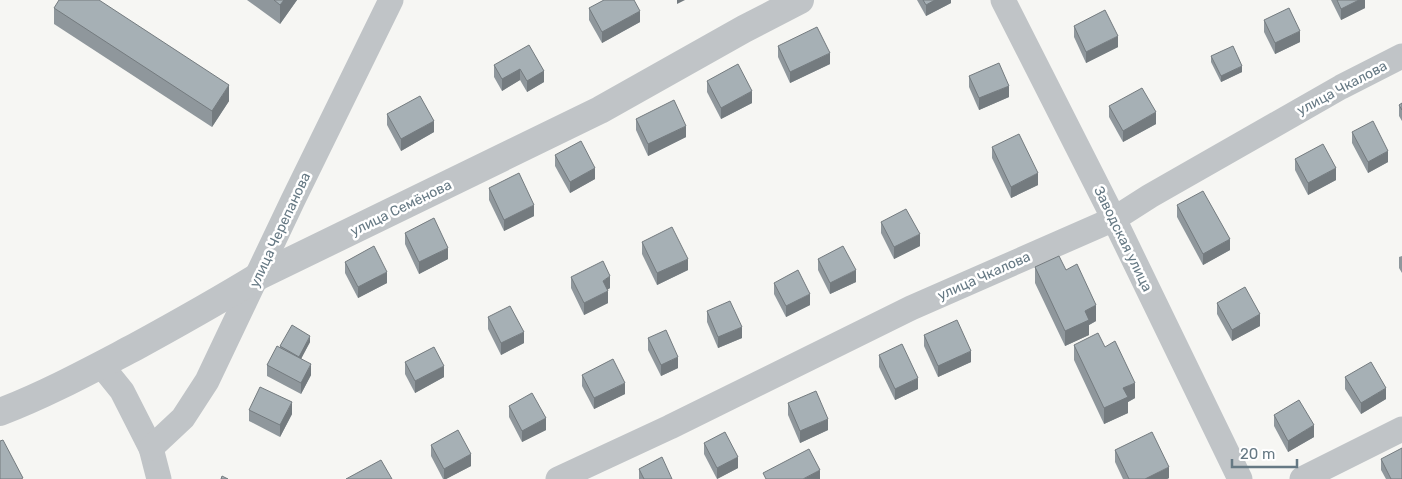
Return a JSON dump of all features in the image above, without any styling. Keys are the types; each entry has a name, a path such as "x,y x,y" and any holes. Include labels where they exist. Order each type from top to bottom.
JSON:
{"street":[{"name":"улица Черепанова","path":"151,448 183,418 208,381 293,200 391,0"},
{"name":"улица Семёнова","path":"0,412 101,365 214,304 258,276 600,110 744,28 800,0"},
{"name":"Заводская улица","path":"1003,0 1114,219 1240,479"},
{"name":"улица Чкалова","path":"558,479 911,308 1114,219 1150,196 1332,92 1402,56"},
{"path":"101,365 122,391 151,448 159,479"},
{"path":"1302,479 1402,429"}],"building":[{"path":"59,0 99,0 229,85 212,111 54,8"},
{"path":"274,0 284,0 280,5"},
{"path":"604,0 634,0 640,11 602,32 589,8"},
{"path":"923,0 935,0 926,5"},
{"path":"1337,0 1359,0 1341,9"},
{"path":"1289,8 1300,31 1275,43 1264,20"},
{"path":"1105,10 1118,36 1086,52 1074,26"},
{"path":"817,27 830,53 790,72 778,46"},
{"path":"529,45 544,71 527,81 520,69 502,79 494,65"},
{"path":"1233,46 1242,66 1221,76 1211,56"},
{"path":"999,63 1009,86 979,98 969,76"},
{"path":"738,64 752,91 721,108 707,81"},
{"path":"1142,88 1156,112 1123,131 1109,106"},
{"path":"420,96 434,121 401,139 387,114"},
{"path":"674,100 686,126 648,144 636,119"},
{"path":"1373,121 1388,151 1368,162 1352,132"},
{"path":"1019,134 1038,173 1011,187 992,147"},
{"path":"581,141 595,168 570,182 555,155"},
{"path":"1323,144 1336,168 1308,183 1295,159"},
{"path":"519,173 534,205 504,220 489,188"},
{"path":"1203,191 1230,239 1203,254 1177,205"},
{"path":"906,209 920,234 894,247 881,222"},
{"path":"434,218 448,248 419,262 405,233"},
{"path":"672,227 688,259 657,273 642,242"},
{"path":"374,246 387,272 358,287 345,262"},
{"path":"843,246 856,270 830,283 818,259"},
{"path":"1059,256 1066,270 1077,264 1096,305 1085,311 1089,320 1065,331 1035,267"},
{"path":"603,261 610,276 603,281 608,291 584,303 571,277"},
{"path":"798,270 810,294 786,306 774,283"},
{"path":"1245,287 1260,314 1232,330 1217,303"},
{"path":"730,301 742,327 718,337 707,311"},
{"path":"510,306 524,332 501,343 488,317"},
{"path":"957,320 971,351 938,366 924,335"},
{"path":"292,325 310,336 299,357 280,346"},
{"path":"666,330 678,357 661,365 648,338"},
{"path":"1098,333 1105,347 1115,341 1135,383 1123,388 1128,397 1104,408 1074,345"},
{"path":"902,344 918,378 895,389 879,355"},
{"path":"277,346 311,364 301,383 267,365"},
{"path":"434,347 444,366 415,381 405,362"},
{"path":"613,359 625,383 594,398 582,375"},
{"path":"1371,362 1386,388 1361,403 1345,377"},
{"path":"260,387 292,402 280,425 249,410"},
{"path":"816,391 828,419 800,431 788,403"},
{"path":"532,393 546,418 522,431 509,406"},
{"path":"1299,400 1314,425 1288,441 1274,415"},
{"path":"458,430 471,454 444,469 431,445"},
{"path":"725,432 738,457 717,468 704,443"},
{"path":"1152,432 1169,467 1145,479 1129,479 1115,450"},
{"path":"3,440 23,478 21,479 0,479 0,441"},
{"path":"1402,448 1402,479 1391,479 1381,459"},
{"path":"809,449 820,470 803,479 766,479 763,473"},
{"path":"662,457 672,479 644,479 639,469"},
{"path":"381,460 392,479 346,479"}]}
